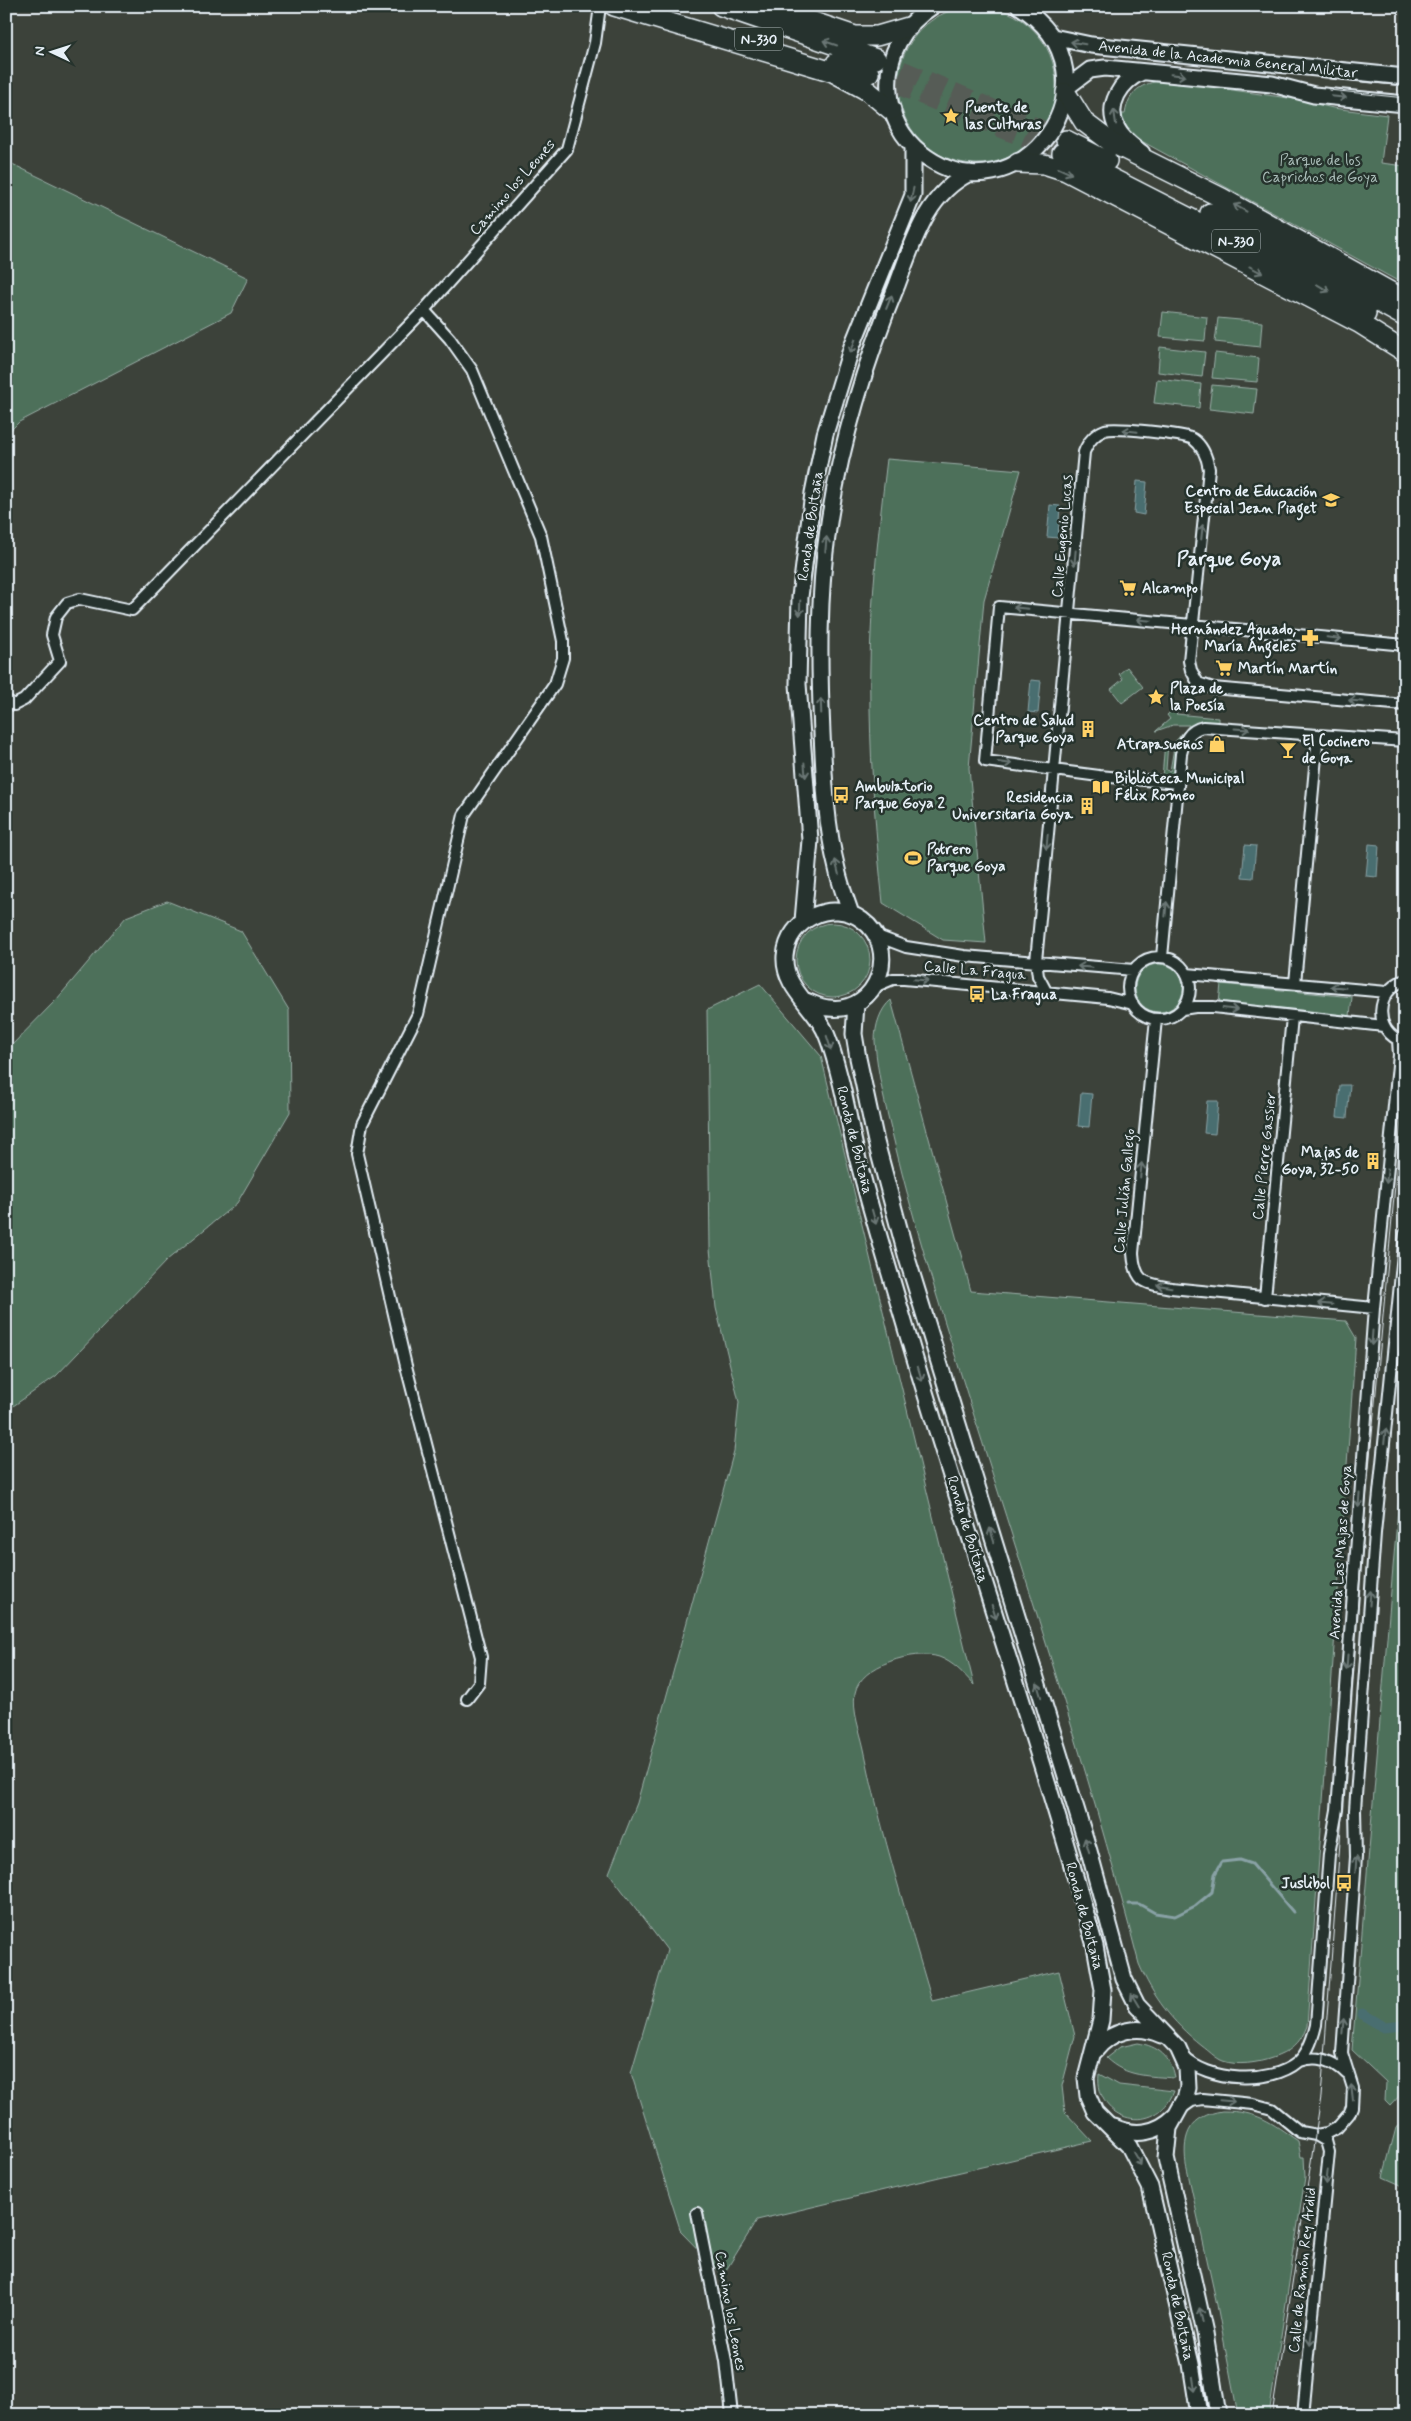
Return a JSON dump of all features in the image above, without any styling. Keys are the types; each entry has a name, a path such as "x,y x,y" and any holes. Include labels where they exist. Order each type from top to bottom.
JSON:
{"highway":[{"path":"614,6 833,72 864,88 891,110"},
{"name":"N-330","path":"648,6 872,66 721,6"},
{"path":"766,6 855,36 877,36 908,27"},
{"path":"1066,90 1078,115 1091,130 1156,166 1222,198 1405,300"},
{"name":"N-330","path":"1405,317 1318,268 1064,147 1304,277 1405,338"},
{"path":"1018,163 1044,164 1066,171 1350,319 1405,352"}],"main road":[{"path":"933,6 908,27 892,58 888,74 891,110 900,130 913,147 943,166 970,173 1002,170 1031,155 1045,142 1054,128 1066,90 1062,56 1053,37 1033,15 1019,6"},
{"name":"Avenida de la Academia General Militar","path":"1053,37 1091,45 1405,77"},
{"name":"Avenida de la Academia General Militar","path":"1066,90 1082,75 1098,68 1272,84 1314,94 1405,104"},
{"path":"1142,72 1128,79 1118,92 1113,110 1114,121 1117,129 1128,141 1156,166"},
{"name":"Ronda de Boltaña","path":"913,147 915,180 913,195 852,346 826,434 813,493 800,596 798,684 810,829 810,851 804,921 794,931 788,942 785,955 786,968 789,981 796,992 806,1001 825,1031 840,1077 856,1154 902,1314 1050,1789 1095,1946 1101,1978 1102,2010 1099,2034 1089,2061 1086,2078 1088,2096 1095,2112 1129,2146 1150,2187 1191,2364 1199,2415"},
{"name":"Ronda de Boltaña","path":"851,914 833,852 823,750 820,646 827,531 836,480 857,398 886,310 934,201 952,183 970,173"},
{"path":"804,921 818,913 834,911 851,914 861,919 877,936 883,962 880,975 874,987 856,1004 831,1009 806,1001"},
{"name":"Ronda de Boltaña","path":"856,1004 854,1034 858,1058 876,1142 907,1258 1089,1850 1124,1979 1137,2005 1182,2055 1188,2075 1188,2088 1168,2135 1167,2167 1205,2333 1218,2415"},
{"path":"1089,2061 1105,2040 1126,2030 1153,2031 1166,2037"},
{"path":"1106,2123 1122,2131 1138,2133 1162,2126 1179,2112"}],"street":[{"name":"Camino los Leones","path":"6,700 14,705 24,700 60,662 52,635 56,617 67,603 80,599 132,610 424,310 567,149 594,43 600,6"},
{"path":"424,310 450,339 472,370 541,536 563,641 563,658 555,684 464,815 418,1014 362,1124 357,1154 406,1366 481,1657 479,1683 467,1699"},
{"name":"Calle Eugenio Lucas","path":"1046,991 1038,976 1036,962 1084,452 1097,434 1112,429 1192,439 1201,447 1208,460 1190,661 1191,670 1198,683 1212,688 1405,705"},
{"path":"1178,783 1100,776 985,761 999,606 1405,645"},
{"path":"1162,957 1183,745 1194,730 1203,727 1405,741"},
{"path":"1295,983 1318,735"},
{"name":"Calle La Fragua","path":"877,936 906,946 964,956 1134,970"},
{"path":"1182,1009 1189,995 1190,982 1187,974 1177,963 1162,957 1144,961 1134,970 1128,986 1133,1004 1141,1013 1156,1019 1171,1017 1182,1009 1213,1007 1384,1026"},
{"path":"1187,974 1387,992"},
{"path":"1402,1041 1388,1033 1384,1026 1380,1009 1387,992 1405,977"},
{"name":"Calle La Fragua","path":"874,987 893,979 904,979 1046,991 1115,999 1133,1004"},
{"name":"Calle Pierre Gassier","path":"1265,1298 1292,1017"},
{"name":"Calle Julián Gallego","path":"1156,1019 1133,1253 1137,1275 1145,1283 1171,1288 1374,1308"},
{"name":"Avenida Las Majas de Goya","path":"1299,2061 1312,2039 1317,2017 1329,1854 1337,1810 1374,1308 1399,1055 1402,1041"},
{"path":"1179,2112 1192,2101 1202,2099 1253,2104 1272,2109 1300,2132 1316,2135 1327,2133 1337,2128 1349,2114 1354,2095 1342,2048 1356,1858 1355,1810 1375,1533 1405,1234"},
{"name":"Avenida Las Majas de Goya","path":"1182,2055 1193,2064 1215,2073 1246,2077 1276,2074 1299,2061 1311,2058 1325,2059 1334,2063 1348,2074"},
{"name":"Calle de Ramón Rey Ardid","path":"1303,2415 1329,2152 1326,2141 1316,2135"},
{"name":"Camino los Leones","path":"697,2213 726,2361 732,2415"}],"green space":[{"path":"985,6 1000,9 1014,15 1033,29 1043,41 1053,62 1056,85 1053,108 1043,129 1033,141 1021,151 1000,161 985,164 969,164 954,161 933,151 911,129 899,100 898,77 901,62 911,41 933,19 962,7"},
{"name":"Parque de los Caprichos de Goya","path":"1163,80 1295,99 1333,108 1387,115 1381,163 1405,166 1405,285 1136,138 1126,129 1121,114 1125,114 1130,99 1137,90 1142,86"},
{"path":"6,161 248,278 231,313 19,422 6,435"},
{"path":"1163,312 1207,317 1205,341 1160,337"},
{"path":"1218,318 1262,322 1260,347 1215,342"},
{"path":"1160,347 1205,352 1202,377 1158,372"},
{"path":"1215,353 1259,358 1257,382 1212,378"},
{"path":"1157,379 1201,384 1199,408 1154,403"},
{"path":"1212,385 1257,389 1254,414 1209,409"},
{"path":"887,459 1021,470 984,600 969,768 986,943 943,940 883,903 873,782 870,646 874,584"},
{"path":"1127,667 1143,687 1122,703 1111,689 1123,679 1119,674"},
{"path":"1175,708 1176,714 1218,718 1218,722 1204,722 1194,725 1187,730 1181,737 1178,746 1173,779 1162,778 1165,741 1168,742 1166,770 1170,771 1175,742 1189,725 1173,725 1156,731 1170,719 1167,715"},
{"path":"167,901 241,931 289,1010 290,1112 237,1203 167,1260 56,1376 6,1411 6,1051 57,999 126,917"},
{"path":"833,923 847,926 859,934 867,946 870,960 867,974 859,986 847,994 833,997 819,994 807,986 799,974 796,960 799,946 807,934 819,926"},
{"path":"1159,964 1168,966 1176,971 1181,979 1183,988 1181,997 1176,1005 1168,1010 1159,1012 1150,1010 1142,1005 1137,997 1135,988 1137,979 1142,971 1150,966"},
{"path":"760,984 821,1056 974,1685 954,1665 939,1657 929,1655 903,1657 877,1667 859,1683 854,1700 855,1714 895,1876 932,2001 1059,1971 1075,2036 1062,2086 1065,2112 1092,2141 757,2220 723,2275 681,2232 631,2073 667,1950 609,1873 637,1803 734,1451 739,1402 716,1308 710,1249 707,1010"},
{"path":"1221,984 1352,997 1350,1016 1219,1003"},
{"path":"891,1000 971,1291 1346,1321 1356,1338 1307,2026 1298,2042 1278,2056 1241,2064 1229,2063 1217,2058 1172,2018 1157,1998 1139,1964 1076,1739 942,1312 902,1173 883,1093 875,1041 879,1018"},
{"path":"1405,1426 1405,2090 1390,2106 1385,2101 1386,2082 1352,2050"},
{"path":"1138,2043 1152,2047 1167,2058 1175,2078 1147,2076 1130,2072 1121,2069 1106,2058 1120,2047"},
{"path":"1099,2074 1119,2085 1174,2091 1166,2105 1154,2114 1141,2118 1128,2118 1116,2113 1106,2103 1100,2090"},
{"path":"1222,2111 1254,2115 1271,2123 1298,2141 1301,2157 1304,2157 1305,2177 1269,2415 1238,2415 1217,2305 1186,2164 1187,2135 1191,2128 1203,2117"},
{"path":"1405,2117 1405,2191 1401,2185 1383,2177 1396,2128"}],"water":[{"path":"1137,481 1147,482 1144,515 1134,513"},
{"path":"1050,505 1060,506 1058,538 1047,537"},
{"path":"1031,680 1041,681 1038,713 1028,712"},
{"path":"1369,844 1379,845 1377,877 1366,876"},
{"path":"1245,845 1256,846 1253,878 1242,877"},
{"path":"1340,1085 1350,1085 1347,1118 1337,1117"},
{"path":"1081,1093 1092,1094 1089,1127 1078,1126"},
{"path":"1207,1101 1218,1101 1215,1134 1204,1133"}],"waterway":[{"path":"1129,1904 1139,1904 1155,1913 1175,1916 1195,1906 1212,1892 1215,1874 1222,1862 1240,1860 1252,1864 1293,1912"},
{"path":"1362,2014 1384,2027 1405,2025"}],"tunnel":[{"path":"876,59 1066,140"},
{"path":"869,73 1062,153"}],"tram line":[{"path":"1329,79 1405,86"},
{"path":"1329,90 1405,98"},
{"path":"1272,2415 1321,2097 1363,1533 1405,1077"}],"place":[{"name":"Puente de las Culturas","path":"951,116"},
{"name":"Centro de Educación Especial Jean Piaget","path":"1331,500"},
{"name":"Alcampo","path":"1128,588"},
{"name":"Hernández Aguado, María Ángeles","path":"1310,638"},
{"name":"Martín Martín","path":"1224,668"},
{"name":"Plaza de la Poesía","path":"1156,697"},
{"name":"Centro de Salud Parque Goya","path":"1088,729"},
{"name":"Atrapasueños","path":"1217,744"},
{"name":"El Cocinero de Goya","path":"1288,750"},
{"name":"Biblioteca Municipal Félix Romeo","path":"1101,787"},
{"name":"Ambulatorio Parque Goya 2","path":"841,795"},
{"name":"Residencia Universitaria Goya","path":"1087,806"},
{"name":"Potrero Parque Goya","path":"913,858"},
{"name":"La Fragua","path":"977,994"},
{"name":"Majas de Goya, 32-50","path":"1373,1161"},
{"name":"Juslibol","path":"1344,1883"}],"district":[{"name":"Parque Goya","path":"1229,558"}]}
